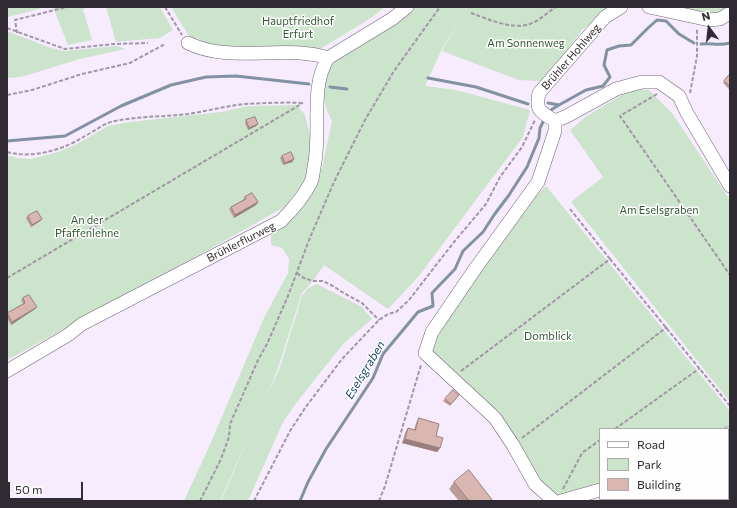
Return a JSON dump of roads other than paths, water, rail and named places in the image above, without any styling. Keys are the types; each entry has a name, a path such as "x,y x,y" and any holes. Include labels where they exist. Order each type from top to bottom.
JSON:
{"lane":[{"path":"188,43 206,50 242,53 313,54 328,58 392,19 407,7"},
{"name":"Brühler Hohlweg","path":"555,121 540,112 537,103 539,93 605,17 621,7"},
{"path":"649,7 709,20 720,19 730,13"},
{"name":"Brühlerflurweg","path":"7,371 68,335 82,324 281,221 299,201 311,182 316,160 318,139 317,96 323,67 328,58"},
{"path":"599,490 558,499 535,484 513,445 494,418 425,353 432,332 538,182 555,131 555,121 616,89 642,82 659,82 679,96 687,113 730,186"}],"waterway":[{"name":"Eselsgraben","path":"551,110 586,90 603,86 610,77 604,65 607,50 619,46 631,45 657,20 666,21 679,34 694,43"},
{"name":"Eselsgraben","path":"701,44 730,43"},
{"path":"7,141 65,136 121,106 171,85 206,77 236,76 309,84"},
{"path":"428,78 476,87 528,104"},
{"path":"330,87 347,89"},
{"name":"Eselsgraben","path":"548,103 559,105"},
{"name":"Eselsgraben","path":"300,501 308,482 326,449 373,378 383,354 418,312 433,306 432,293 455,269 463,251 483,232 527,167 539,138 540,128 543,122"}],"park label":[{"name":"Hauptfriedhof Erfurt","path":"298,27"},
{"name":"Am Sonnenweg","path":"526,43"},
{"name":"Am Eselsgraben","path":"659,210"},
{"name":"An der Pfaffenlehne","path":"87,226"},
{"name":"Domblick","path":"548,336"}]}
